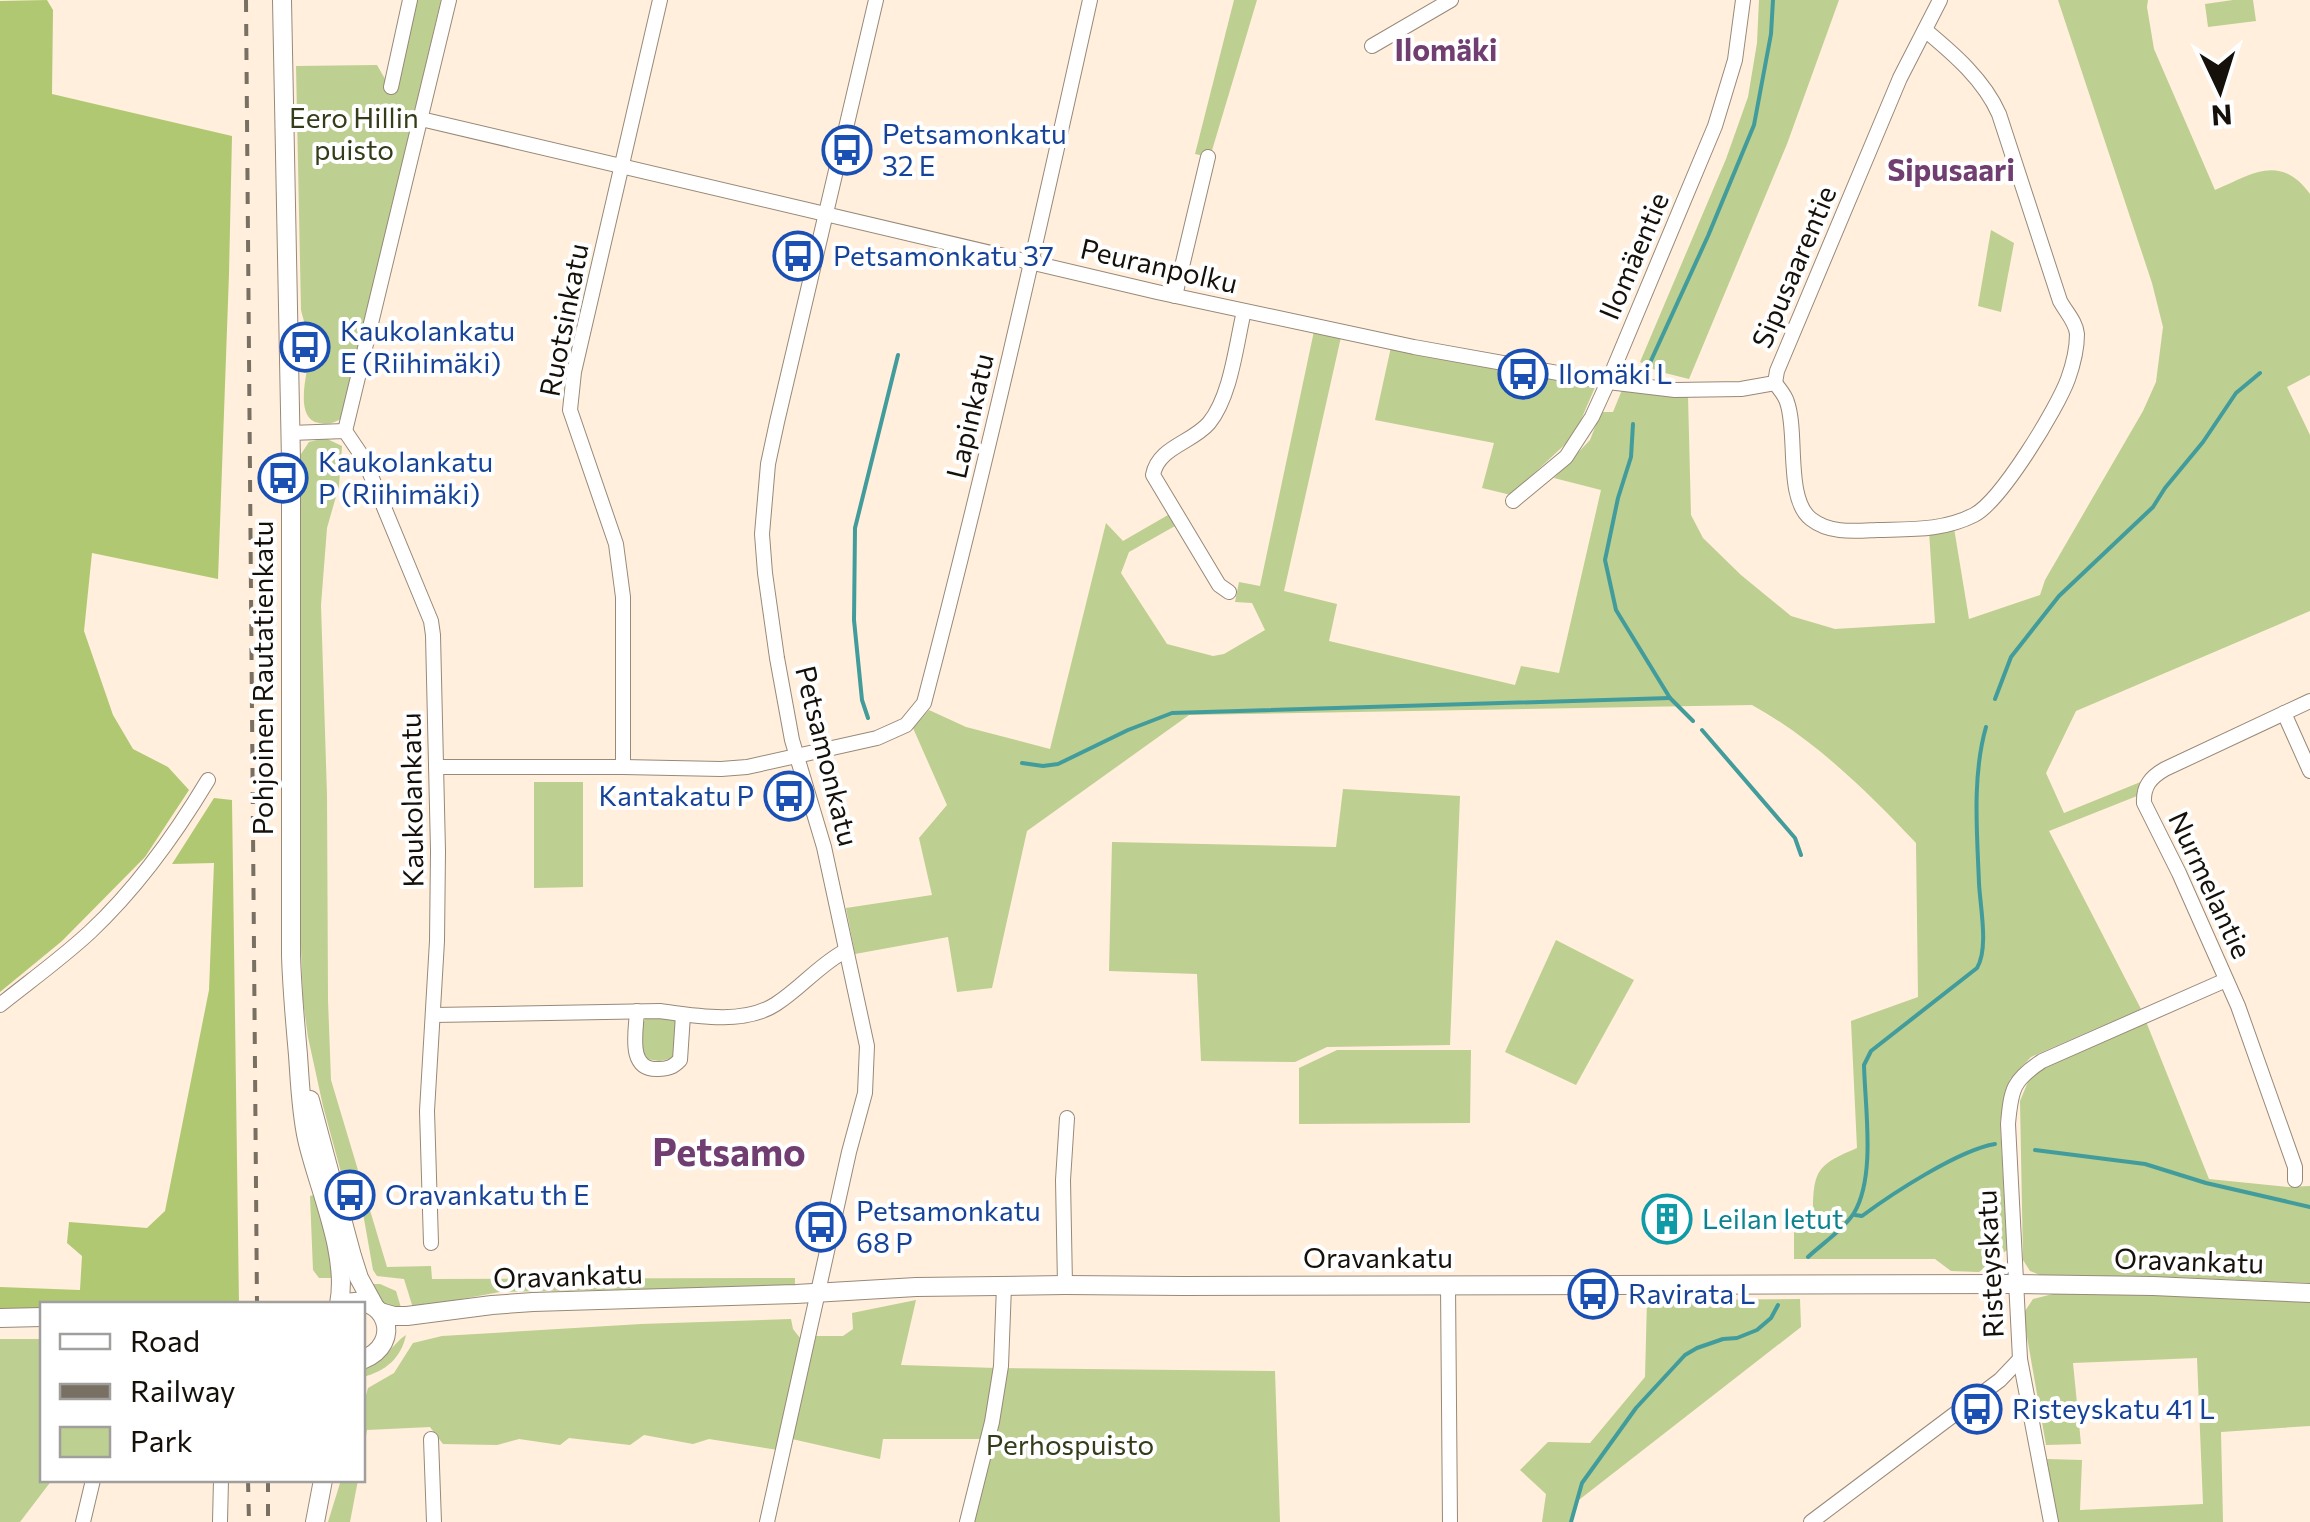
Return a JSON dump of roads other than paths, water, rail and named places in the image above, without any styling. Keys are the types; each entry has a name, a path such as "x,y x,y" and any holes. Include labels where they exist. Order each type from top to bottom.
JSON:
{"street":[{"name":"Pohjoinen Rautatienkatu","path":"282,0 290,433 291,955 301,1106 330,1217 341,1302"},
{"path":"391,87 410,0"},
{"path":"290,433 345,431 448,0"},
{"name":"Ruotsinkatu","path":"623,767 621,571 616,544 574,428 570,399 660,0"},
{"name":"Petsamonkatu","path":"767,1522 865,1093 865,1035 824,847 796,756 777,658 765,573 764,499 776,422 876,0"},
{"name":"Lapinkatu","path":"436,768 747,767 877,738 906,725 924,703 956,581 1090,0"},
{"path":"1372,46 1451,0"},
{"name":"Ilomäentie","path":"1513,501 1566,457 1592,417 1715,126 1735,60 1743,0"},
{"name":"Sipusaarentie","path":"1925,30 1991,96 2060,301 2075,324 2076,354 2067,382 2011,477 1978,514 1939,528 1824,528 1806,514 1798,492 1789,408 1775,384 1777,371 1900,78 1940,0"},
{"name":"Peuranpolku","path":"421,119 1175,296 1414,347 1675,390 1741,390 1775,384"},
{"path":"1175,296 1208,157"},
{"path":"1229,592 1219,585 1153,474 1158,459 1198,434 1218,410 1244,311"},
{"name":"Kaukolankatu","path":"345,431 364,459 431,621 435,667 437,941 426,1110 431,1243"},
{"name":"Nurmelantie","path":"2295,1180 2295,1167 2226,980 2143,794 2153,776 2165,769 2310,701"},
{"path":"2284,714 2310,771"},
{"path":"0,1005 90,932 130,889 169,841 208,780"},
{"path":"433,1015 660,1011 724,1016 759,1012 776,1004 827,961 845,951"},
{"name":"Risteyskatu","path":"1811,1522 2000,1380 2020,1359 2008,1124 2016,1082 2042,1060 2226,980"},
{"path":"638,1011 636,1050 639,1062 652,1069 674,1066 680,1060 683,1015"},
{"name":"Pohjoinen Rautatienkatu","path":"298,1056 359,1278 387,1327 384,1343"},
{"path":"1065,1285 1063,1177 1068,1118"},
{"name":"Oravankatu","path":"365,1304 394,1316 533,1302 1065,1285 2015,1284 2310,1293"},
{"path":"1448,1285 1450,1522"},
{"path":"967,1522 1002,1366 1004,1286"},
{"name":"Oravankatu","path":"365,1359 409,1328 447,1312"},
{"path":"0,1318 40,1318"},
{"path":"2020,1359 2051,1522"},
{"path":"431,1439 434,1522"},
{"path":"83,1522 93,1482"},
{"path":"220,1482 220,1522"},
{"path":"315,1522 323,1482"}],"waterway":[{"path":"1649,365 1754,125 1771,34 1773,0"},
{"path":"868,718 862,700 854,620 855,528 898,355"},
{"path":"1995,699 2011,657 2059,596 2153,507 2236,393 2260,373"},
{"path":"1633,424 1631,457 1605,560 1616,610 1670,698 1693,721"},
{"path":"1022,763 1058,764 1172,713 1670,698"},
{"path":"1808,1257 1844,1225 1861,1198 1868,1141 1864,1065 1871,1051 1977,968 1981,960 1983,927 1976,804 1986,727"},
{"path":"1702,730 1795,838 1801,855"},
{"path":"1855,1215 1862,1216 1945,1163 1995,1144"},
{"path":"2035,1150 2145,1164 2206,1183 2310,1207"},
{"path":"1571,1522 1582,1483 1636,1408 1685,1355 1757,1330 1771,1318 1778,1305"}],"railway":[{"path":"246,0 257,1302"},
{"path":"248,1482 249,1522"},
{"path":"268,1482 268,1522"}],"place":[{"name":"Petsamonkatu 32 E","path":"847,150"},
{"name":"Petsamonkatu 37","path":"798,256"},
{"name":"Kaukolankatu E (Riihimäki)","path":"305,347"},
{"name":"Ilomäki L","path":"1523,374"},
{"name":"Kaukolankatu P (Riihimäki)","path":"283,478"},
{"name":"Kantakatu P","path":"789,796"},
{"name":"Oravankatu th E","path":"350,1195"},
{"name":"Leilan letut","path":"1667,1219"},
{"name":"Petsamonkatu 68 P","path":"821,1227"},
{"name":"Ravirata L","path":"1593,1294"},
{"name":"Risteyskatu 41 L","path":"1977,1409"}],"district":[{"name":"Ilomäki","path":"1446,51"},
{"name":"Sipusaari","path":"1951,171"},
{"name":"Petsamo","path":"729,1153"}],"park label":[{"name":"Eero Hillin puisto","path":"354,134"},
{"name":"Perhospuisto","path":"1070,1445"}]}
